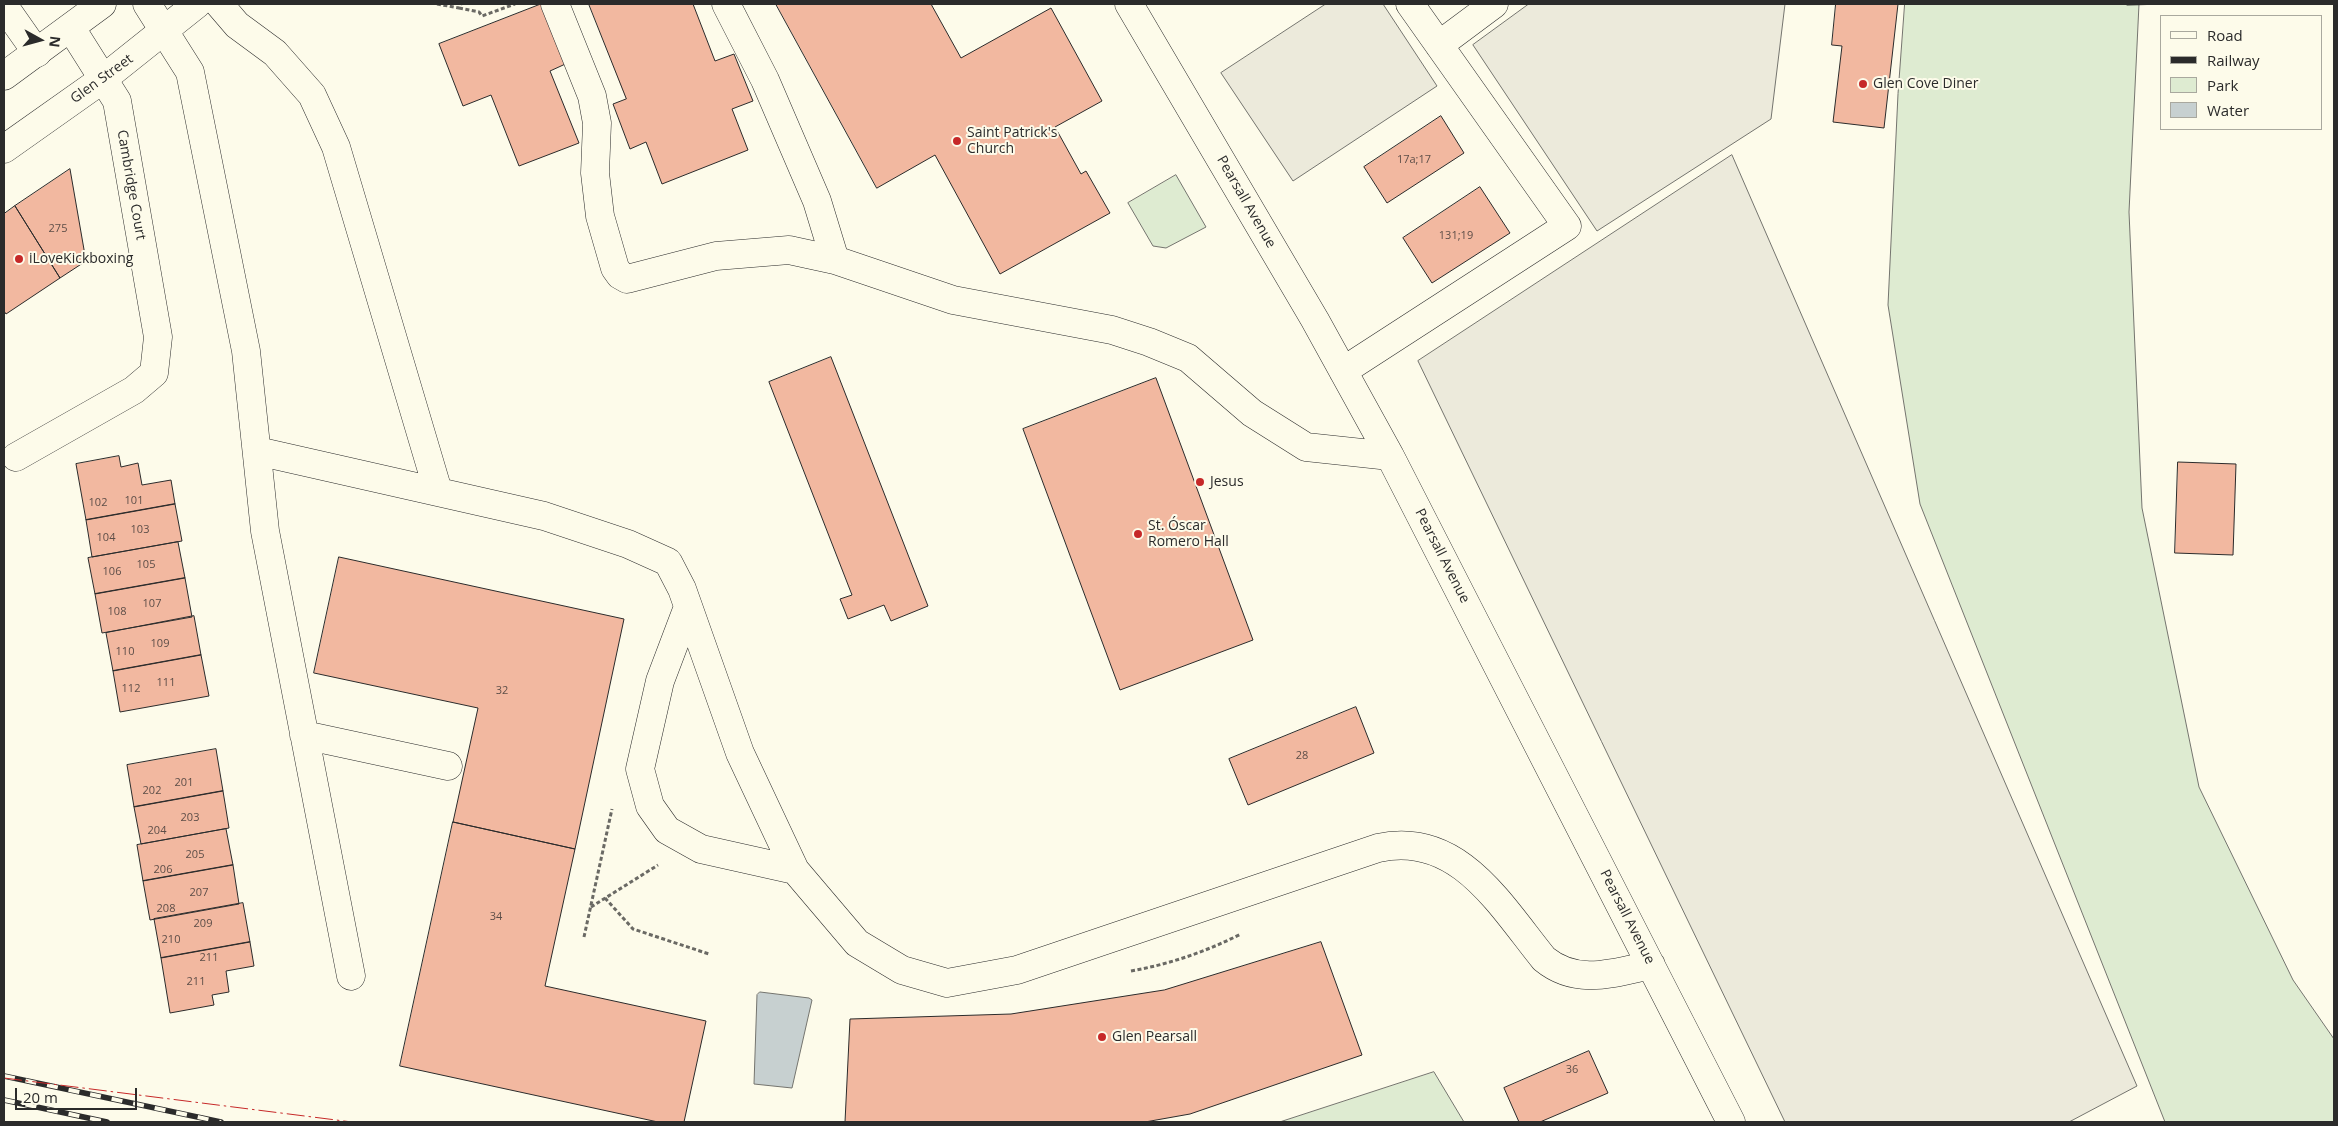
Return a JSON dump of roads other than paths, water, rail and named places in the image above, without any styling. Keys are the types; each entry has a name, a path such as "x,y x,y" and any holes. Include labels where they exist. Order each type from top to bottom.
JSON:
{"street":[{"path":"147,4 190,72 246,351 265,531 351,976"},
{"name":"Glen Street","path":"4,149 103,79 165,32 197,4"},
{"path":"219,4 237,25 275,52 312,94 336,147 438,492"},
{"path":"555,4 592,96 598,123 595,173 600,216 615,268 620,275 627,279 716,256 788,250 835,260 953,300 1112,330 1149,342 1188,358 1252,413 1306,447 1390,456"},
{"path":"726,4 765,80 817,201 835,260"},
{"name":"Pearsall Avenue","path":"1129,4 1343,371 1390,456 1731,1122"},
{"path":"1343,371 1567,226 1410,4"},
{"path":"1439,45 1494,4"},
{"path":"4,76 37,54 98,5"},
{"path":"4,6 37,54"},
{"name":"Cambridge Court","path":"16,457 134,390 154,373 158,337 117,101 71,28"},
{"path":"256,452 544,516 628,544 668,562 682,589 740,753 795,870 857,943 902,970 947,983 1017,970 1378,848 1395,844 1414,844 1454,859 1482,883 1544,959 1556,969 1588,976 1651,965"},
{"path":"688,607 660,681 640,769 650,806 667,830 701,849 795,870"},
{"path":"304,735 448,766"}],"water":[{"path":"760,992 809,998 812,1000 792,1088 754,1084 757,995"}],"railway":[{"path":"4,1076 221,1122"},
{"path":"4,1100 107,1122"}],"place":[{"name":"Glen Cove Diner","path":"1863,84"},
{"name":"Saint Patrick's Church","path":"957,141"},
{"name":"iLoveKickboxing","path":"19,259"},
{"name":"Jesus","path":"1200,482"},
{"name":"St. Óscar Romero Hall","path":"1138,534"},
{"name":"Glen Pearsall","path":"1102,1037"}]}
